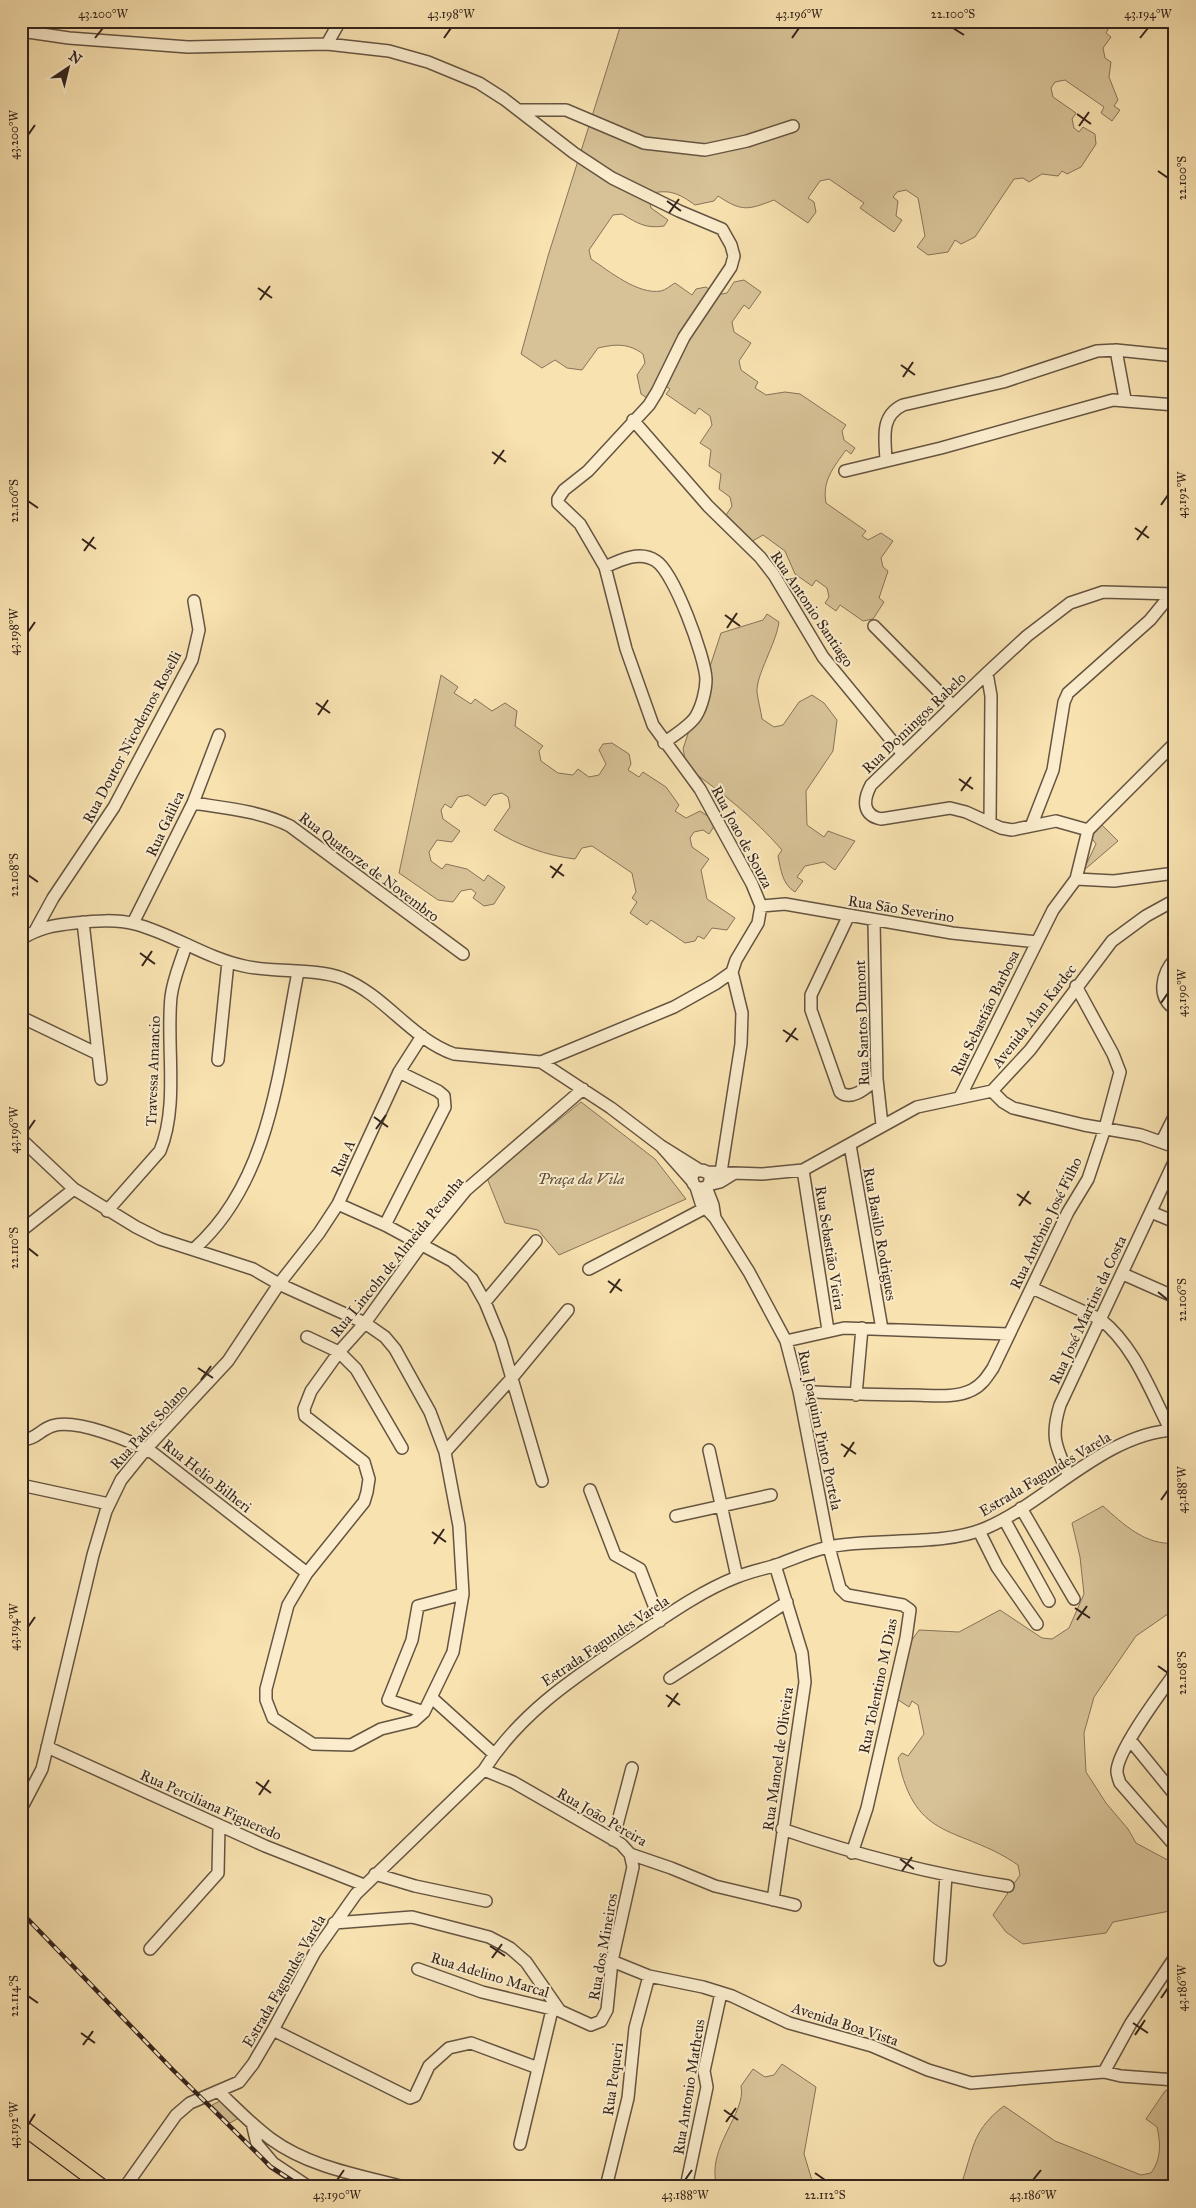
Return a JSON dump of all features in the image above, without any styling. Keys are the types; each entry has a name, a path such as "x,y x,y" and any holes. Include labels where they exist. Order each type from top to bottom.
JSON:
{"main road":[{"path":"21,2126 103,2187"}],"street":[{"path":"327,44 340,21"},
{"path":"21,32 69,38 188,47 327,44 389,51 428,62 478,83 519,110 574,153 612,178 679,211 714,224 722,229 731,245 734,256 728,274 706,302 684,337 649,405 632,420"},
{"path":"519,110 566,110 644,143 705,150 747,141 793,126"},
{"path":"886,460 884,428 896,408 1004,382 1097,350 1175,356"},
{"path":"1116,350 1125,399"},
{"path":"845,471 941,448 1101,402 1125,399 1175,405"},
{"name":"Rua Joao de Souza","path":"632,420 588,471 559,495 558,503 580,524 605,567 626,649 653,726 700,789 752,884 761,906 758,923 736,960 732,972"},
{"name":"Rua Antonio Santiago","path":"632,420 689,485 760,557 823,657 902,753"},
{"path":"605,567 624,558 639,556 656,560 670,578 692,628 704,667 704,692 695,717 664,743"},
{"name":"Rua Domingos Rabelo","path":"1088,830 1056,821 1032,824 1012,830 966,812 950,808 881,819 874,817 867,811 865,796 871,785 952,705 1027,636 1070,603 1103,592 1173,593"},
{"path":"1032,824 1053,770 1064,702 1068,694 1150,620 1173,593"},
{"name":"Rua Doutor Nicodemos Roselli","path":"34,931 53,898 114,807 192,660 198,630 194,601"},
{"path":"874,626 952,705"},
{"path":"987,673 991,696 990,823"},
{"name":"Rua Galilea","path":"133,923 193,803 219,735"},
{"path":"1175,743 1088,830 1076,879 1114,881 1175,873"},
{"name":"Rua Quatorze de Novembro","path":"193,803 255,813 276,819 290,826 463,954"},
{"name":"Rua Sebastião Barbosa","path":"960,1097 1054,910 1076,879"},
{"name":"Avenida Alan Kardec","path":"734,1174 786,1173 803,1170 917,1107 992,1091 1030,1050 1076,986 1122,933 1175,900"},
{"name":"Rua São Severino","path":"761,906 785,904 874,921 952,933 1037,942"},
{"path":"848,916 839,940 816,982 812,995 811,1010 840,1092 850,1095 878,1079"},
{"name":"Rua Santos Dumont","path":"874,921 878,1079 882,1125"},
{"path":"82,922 101,1079"},
{"path":"21,939 34,931 50,926 82,922 133,923 228,962 263,969 327,975 354,984 374,997 422,1036 443,1050 454,1054 540,1062 674,1007 704,991 732,972 742,1013 741,1044 721,1172"},
{"name":"Travessa Amancio","path":"107,1211 160,1151 163,1143 168,1112 171,998 186,945"},
{"path":"1175,959 1164,977 1162,987 1167,1003 1175,1009"},
{"path":"218,1060 228,962"},
{"path":"194,1249 216,1228 233,1204 267,1127 298,972"},
{"name":"Rua Antônio José Filho","path":"799,1391 856,1395 945,1396 960,1394 974,1389 984,1381 1032,1288 1068,1212 1088,1180 1105,1128 1120,1068 1076,986"},
{"path":"21,1017 98,1054"},
{"name":"Rua A","path":"279,1284 320,1233 338,1204 399,1072 422,1036"},
{"path":"540,1062 583,1090 661,1146 703,1171 709,1176 701,1185"},
{"path":"385,1225 445,1107 444,1096 438,1091 399,1072"},
{"name":"Rua Lincoln de Almeida Pecanha","path":"307,1573 364,1502 369,1479 364,1462 304,1414 311,1391 340,1352 365,1323 422,1244 466,1190 583,1090"},
{"path":"992,1091 1003,1102 1013,1108 1162,1141 1175,1147"},
{"path":"1162,1141 1175,1115"},
{"path":"21,1139 49,1168 74,1189 107,1211 160,1239 253,1269 279,1284 365,1323 385,1337 402,1358 430,1412 444,1452 459,1526 463,1594 453,1652 432,1698 424,1712 414,1721 381,1729 351,1745 330,1746 313,1744 273,1718 266,1700 266,1689 288,1605 307,1573"},
{"name":"Rua Basillo Rodrigues","path":"850,1144 882,1329"},
{"path":"661,1146 701,1185"},
{"name":"Rua José Martins da Costa","path":"1069,1476 1055,1446 1055,1422 1060,1405 1175,1160"},
{"name":"Rua Sebastião Vieira","path":"803,1170 828,1330"},
{"path":"703,1171 734,1174"},
{"path":"701,1185 720,1182 734,1174"},
{"name":"Rua Joaquim Pinto Portela","path":"701,1185 699,1198 705,1208 715,1218 749,1272 786,1341 799,1391 829,1547"},
{"name":"Rua Joaquim Pinto Portela","path":"701,1185 713,1205 715,1218"},
{"path":"24,1229 74,1189"},
{"path":"338,1204 385,1225 452,1261 472,1280 485,1302 501,1341 542,1481"},
{"path":"589,1269 705,1208"},
{"path":"1151,1212 1175,1222"},
{"path":"485,1302 536,1240"},
{"path":"1123,1274 1175,1297"},
{"name":"Rua Padre Solano","path":"21,1809 25,1795 42,1769 93,1555 109,1504 121,1480 146,1449 228,1361 279,1284"},
{"path":"1032,1288 1100,1319 1116,1333 1133,1357 1173,1430"},
{"path":"444,1452 511,1379 568,1310"},
{"path":"856,1395 862,1328"},
{"path":"786,1341 828,1330 862,1328 1008,1334"},
{"path":"307,1337 340,1352 356,1369 402,1448"},
{"path":"21,1376 21,1383"},
{"name":"Rua Helio Bilheri","path":"21,1440 30,1440 52,1426 74,1425 133,1442 146,1449 307,1573"},
{"name":"Estrada Fagundes Varela","path":"125,2187 176,2114 190,2103 239,2082 273,2030 315,1952 334,1923 364,1885 484,1770 494,1754 545,1700 567,1682 660,1621 736,1577 829,1547 955,1536 979,1531 1004,1519 1069,1476 1123,1445 1173,1430"},
{"path":"709,1450 736,1577"},
{"path":"21,1485 109,1504"},
{"path":"590,1490 615,1555 640,1569 660,1621"},
{"path":"676,1516 722,1508 771,1495"},
{"path":"1020,1508 1074,1599"},
{"path":"1004,1519 1049,1601"},
{"path":"979,1531 997,1568 1037,1624"},
{"name":"Rua Tolentino M Dias","path":"829,1547 842,1592 847,1595 903,1605 910,1610 906,1638 867,1808 852,1853"},
{"name":"Rua Manoel de Oliveira","path":"773,1900 805,1682 802,1653 774,1565"},
{"path":"424,1712 388,1700 412,1640 418,1606 463,1594"},
{"path":"670,1678 786,1602"},
{"path":"1175,1672 1141,1721 1119,1760 1117,1772 1120,1783 1175,1846"},
{"path":"432,1698 494,1754"},
{"path":"1131,1741 1175,1795"},
{"name":"Rua Perciliana Figueredo","path":"47,1747 309,1865 364,1885"},
{"path":"613,1840 632,1768"},
{"name":"Rua João Pereira","path":"484,1770 513,1782 621,1844 630,1854 715,1886 795,1906"},
{"path":"150,1949 218,1873 219,1825"},
{"path":"782,1829 852,1853 946,1876 1008,1886"},
{"name":"Rua dos Mineiros","path":"556,2010 591,2025 601,2021 607,2010 612,1961 633,1867 630,1854"},
{"path":"375,1874 415,1886 486,1901"},
{"path":"940,1960 946,1876"},
{"path":"334,1923 412,1917 489,1937 510,1948 526,1962 556,2010 538,2068 520,2144"},
{"path":"1104,2072 1131,2023 1175,1956"},
{"name":"Avenida Boa Vista","path":"612,1961 649,1976 721,1993 789,2024 872,2046 928,2070 971,2083 1104,2072 1121,2076 1175,2080"},
{"name":"Rua Adelino Marcal","path":"418,1969 482,1992 556,2010"},
{"name":"Rua Pequeri","path":"606,2187 628,2098 635,2028 649,1976"},
{"name":"Rua Antonio Matheus","path":"686,2187 707,2087 704,2070 721,1993"},
{"path":"273,2030 410,2098 414,2096 429,2066 449,2048 471,2043 538,2068"},
{"path":"219,2092 271,2139 295,2153 349,2173 404,2187"},
{"path":"252,2123 257,2144 273,2163 309,2187"}],"green space":[{"path":"622,21 1113,21 1106,33 1111,37 1103,48 1105,58 1111,62 1109,77 1118,100 1114,106 1120,110 1112,121 1101,113 1104,107 1065,80 1055,82 1051,88 1053,97 1076,113 1072,119 1074,128 1079,132 1083,127 1095,134 1096,144 1081,167 1067,174 1062,171 1058,176 1042,174 1029,182 1023,178 1014,179 975,237 961,244 955,240 948,252 928,255 917,247 925,236 918,198 906,190 897,192 893,197 898,201 896,216 902,220 894,232 860,208 864,203 829,179 820,181 808,198 814,202 816,212 808,223 774,200 758,206 745,208 733,205 718,196 714,201 695,205 671,192 653,193 649,198 651,208 668,220 664,226 647,226 637,223 622,214 613,215 589,250 591,259 624,281 643,289 661,291 675,283 692,295 696,289 706,287 717,295 727,293 734,282 744,280 761,292 749,309 744,305 732,322 734,332 751,343 739,361 741,370 758,382 755,388 766,395 785,392 800,394 846,425 842,431 844,440 855,448 851,454 846,450 830,475 825,495 826,503 866,531 862,536 868,540 881,533 893,541 881,558 883,567 888,571 879,598 884,602 873,619 863,621 840,605 836,611 825,603 829,597 827,588 816,580 812,586 795,574 785,551 763,535 749,543 724,518 732,506 730,497 719,489 721,474 709,466 711,450 700,443 712,425 710,416 699,408 695,414 666,394 670,389 664,385 647,398 641,394 637,375 645,363 643,354 622,345 598,348 582,370 567,368 555,360 542,368 521,354 548,256"},
{"path":"767,614 779,622 758,685 757,692 762,719 774,727 783,725 799,702 812,695 824,703 837,720 833,751 806,791 807,825 824,837 828,831 855,841 835,870 824,862 805,866 797,877 803,881 795,892 787,885 783,876 778,856 782,850 737,806 687,768 683,749 721,633 763,620"},
{"path":"441,675 458,687 454,693 471,704 475,699 492,711 505,703 517,711 515,726 543,746 539,751 541,761 558,773 573,775 578,769 589,777 599,775 606,764 599,750 603,744 612,743 629,754 631,764 628,770 639,777 643,772 666,787 679,805 675,811 686,818 700,811 717,822 709,834 703,830 694,832 690,838 692,847 709,859 701,870 707,899 735,918 727,930 712,928 704,939 698,936 695,941 685,943 651,920 647,925 630,913 637,902 632,898 636,892 632,873 592,846 582,848 575,859 565,858 523,845 494,830 510,807 508,797 502,793 493,795 485,806 468,795 458,797 451,808 445,804 441,810 443,819 460,831 452,842 437,840 429,852 431,861 442,869 446,864 467,869 484,881 488,875 505,887 494,904 484,906 473,898 476,893 471,889 461,891 453,902 438,900 399,873"},
{"path":"1102,825 1118,841 1083,871 1096,844 1091,837"},
{"name":"Praça da Vila","path":"581,1102 655,1159 686,1199 559,1255 538,1230 505,1223 487,1178"},
{"path":"1103,1506 1127,1526 1145,1537 1164,1543 1175,1543 1175,1609 1136,1636 1094,1697 1084,1733 1086,1772 1106,1803 1128,1829 1136,1843 1175,1864 1175,1910 1113,1922 1106,1933 1023,1944 1006,1932 993,1915 1020,1875 1018,1865 997,1852 943,1829 928,1819 916,1805 906,1786 898,1758 902,1753 908,1756 924,1734 918,1705 912,1701 909,1707 891,1695 907,1647 919,1630 959,1632 1000,1610 1042,1638 1052,1639 1069,1628 1084,1594 1080,1557 1072,1523"},
{"path":"782,2064 816,2087 804,2154 814,2187 717,2187 715,2173 717,2159 721,2145 738,2108 741,2086 753,2069 765,2077 774,2075"},
{"path":"1175,2086 1175,2187 964,2187 963,2179 976,2138 986,2122 1004,2106 1055,2141 1141,2175 1151,2173 1157,2162 1159,2140 1157,2127 1146,2119 1165,2091"},
{"path":"220,2101 228,2106 239,2118 230,2123 212,2105"}],"railway":[{"path":"21,1912 173,2070 271,2167 302,2187"}]}
